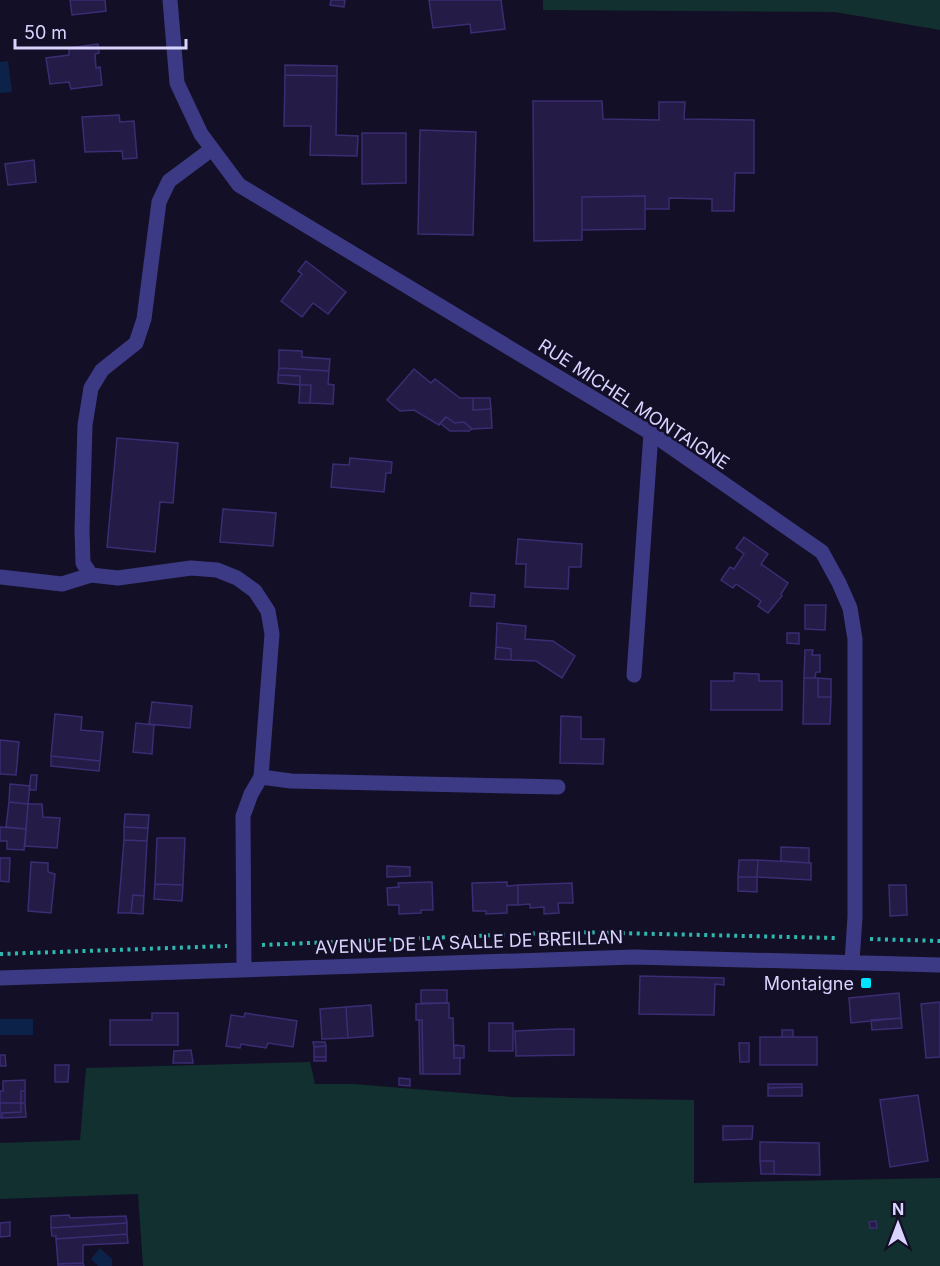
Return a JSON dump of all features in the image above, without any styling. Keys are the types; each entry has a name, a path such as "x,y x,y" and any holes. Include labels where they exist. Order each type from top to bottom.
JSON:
{"street":[{"name":"RUE MICHEL MONTAIGNE","path":"170,0 177,83 201,134 239,185 651,433 822,552 850,608 855,639 855,917 852,962"},
{"path":"91,575 83,563 82,530 85,424 91,388 102,370 136,343 144,319 159,202 169,181 212,149"},
{"path":"634,675 651,433"},
{"path":"0,577 62,584 91,575 118,578 191,568 217,570 237,578 255,591 268,611 272,634 261,777 251,794 243,816 244,969"},
{"path":"261,777 291,781 558,787"},
{"name":"AVENUE DE LA SALLE DE BREILLAN","path":"0,978 634,957 940,965"}],"path":[{"path":"0,954 569,932 940,941"}],"green space":[{"path":"543,0 940,0 940,30 835,12 543,10"},
{"path":"310,1062 315,1084 353,1084 512,1097 694,1100 694,1183 940,1178 940,1266 143,1266 138,1194 0,1199 0,1143 80,1140 86,1068"}],"water":[{"path":"8,61 12,92 0,93 0,62"},
{"path":"0,1019 33,1019 33,1035 0,1035"},
{"path":"100,1248 112,1259 112,1266 98,1266 91,1259"}],"building":[{"path":"70,0 105,0 106,11 72,15"},
{"path":"331,0 345,0 344,7 330,5"},
{"path":"429,0 501,0 505,29 471,33 470,24 433,28"},
{"path":"98,44 99,53 95,54 96,68 100,67 102,85 71,89 69,82 50,84 46,58 69,55 69,48"},
{"path":"285,65 337,66 337,76 285,75"},
{"path":"285,75 337,76 336,135 358,136 357,156 310,155 311,126 284,126"},
{"path":"533,101 602,101 603,119 659,120 659,102 685,102 684,119 754,120 754,173 735,173 734,211 712,211 712,199 669,198 669,209 645,209 645,196 582,197 582,240 534,241"},
{"path":"119,115 120,122 134,121 137,158 123,159 122,151 85,152 82,117"},
{"path":"420,130 476,132 473,235 418,234"},
{"path":"362,133 406,133 406,183 362,184"},
{"path":"34,160 36,182 8,185 5,164"},
{"path":"645,196 645,229 582,230 582,197"},
{"path":"306,261 346,292 328,314 313,303 302,317 281,301 302,274 298,271"},
{"path":"279,350 302,351 302,357 330,359 329,371 279,368"},
{"path":"279,368 329,371 328,384 334,385 333,404 310,403 311,385 300,385 300,376 278,375"},
{"path":"414,369 431,383 435,379 460,398 473,398 473,410 491,409 492,428 472,429 464,422 455,423 446,417 439,425 414,410 400,411 387,400"},
{"path":"278,375 300,376 300,385 278,383"},
{"path":"300,385 311,385 310,403 299,403"},
{"path":"473,398 490,398 491,409 473,410"},
{"path":"446,417 455,423 464,422 472,429 450,431 440,423"},
{"path":"117,438 178,443 173,503 160,502 155,552 107,547"},
{"path":"350,458 392,462 391,473 386,473 384,492 331,487 333,464 349,465"},
{"path":"223,509 276,513 273,546 220,542"},
{"path":"744,537 768,554 761,564 788,583 782,596 768,613 758,606 761,601 736,584 733,588 721,580 730,567 734,569 744,554 736,548"},
{"path":"518,539 582,544 581,567 569,567 568,589 525,587 526,564 516,564"},
{"path":"471,593 495,595 494,607 470,606"},
{"path":"805,605 826,605 825,630 805,629"},
{"path":"497,623 526,626 525,639 553,641 575,656 562,678 536,661 511,660 511,649 496,647"},
{"path":"787,633 799,633 799,644 787,643"},
{"path":"496,647 511,649 511,660 495,659"},
{"path":"805,650 813,650 812,655 820,655 820,672 816,672 815,678 804,678"},
{"path":"734,673 759,674 759,681 782,681 782,710 711,710 711,681 734,681"},
{"path":"804,678 818,678 818,697 831,697 830,724 803,724"},
{"path":"818,678 831,679 831,697 818,697"},
{"path":"152,702 192,706 190,728 149,724"},
{"path":"55,714 82,717 81,730 103,732 100,761 51,756"},
{"path":"561,716 581,717 581,739 604,739 603,764 560,763"},
{"path":"136,723 154,725 152,754 133,752"},
{"path":"0,740 19,742 16,775 0,774"},
{"path":"51,756 100,761 99,771 51,766"},
{"path":"31,775 37,775 36,790 29,790"},
{"path":"10,784 30,786 28,804 9,802"},
{"path":"9,802 28,804 26,829 6,827"},
{"path":"28,804 42,804 43,817 60,818 57,848 25,846"},
{"path":"125,814 149,815 148,828 124,827"},
{"path":"0,827 26,829 24,850 7,849 7,841 0,841"},
{"path":"124,827 148,828 147,841 124,840"},
{"path":"157,838 185,838 183,885 155,884"},
{"path":"124,840 147,841 144,896 133,895 131,913 118,913"},
{"path":"781,847 809,848 809,863 781,861"},
{"path":"0,858 10,858 9,882 0,881"},
{"path":"739,860 758,860 757,877 738,877"},
{"path":"758,860 811,863 811,880 757,877"},
{"path":"31,862 48,863 48,872 55,874 51,913 28,911"},
{"path":"387,866 410,867 410,876 387,877"},
{"path":"738,877 757,877 757,892 738,891"},
{"path":"432,882 433,910 399,914 399,905 388,905 387,888 399,887 398,883"},
{"path":"507,882 507,886 518,885 518,905 507,905 507,913 486,914 486,911 473,911 472,883"},
{"path":"572,883 573,903 558,903 559,913 544,914 544,907 530,908 530,904 518,905 518,885"},
{"path":"155,884 183,885 182,901 154,899"},
{"path":"889,885 906,885 907,915 890,916"},
{"path":"133,895 144,896 143,914 131,913"},
{"path":"640,976 724,978 724,985 715,984 714,1015 639,1014"},
{"path":"421,990 447,990 447,1003 421,1003"},
{"path":"899,993 901,1018 851,1023 849,998"},
{"path":"940,1002 940,1057 926,1058 921,1004"},
{"path":"449,1003 449,1018 453,1018 454,1058 460,1058 460,1074 423,1074 422,1020 416,1020 416,1004"},
{"path":"371,1005 373,1036 348,1038 346,1007"},
{"path":"346,1007 348,1038 322,1039 320,1009"},
{"path":"152,1013 178,1013 178,1045 110,1045 110,1020 152,1020"},
{"path":"245,1013 297,1021 293,1047 268,1043 266,1048 241,1044 240,1048 226,1046 231,1015 244,1017"},
{"path":"901,1018 902,1028 872,1030 871,1020"},
{"path":"419,1020 422,1020 423,1074 420,1074"},
{"path":"489,1023 513,1023 513,1051 489,1051"},
{"path":"574,1029 574,1055 516,1056 515,1031"},
{"path":"782,1030 793,1030 793,1037 782,1037"},
{"path":"760,1037 817,1037 817,1065 760,1065"},
{"path":"313,1042 325,1042 326,1046 314,1047"},
{"path":"739,1043 749,1043 749,1062 740,1062"},
{"path":"454,1045 464,1046 464,1058 454,1058"},
{"path":"326,1046 326,1057 314,1057 314,1047"},
{"path":"191,1050 193,1063 173,1063 174,1051"},
{"path":"0,1055 5,1055 6,1066 0,1066"},
{"path":"314,1057 326,1057 326,1061 314,1061"},
{"path":"55,1065 69,1065 68,1082 55,1082"},
{"path":"399,1078 410,1079 410,1086 399,1085"},
{"path":"25,1080 25,1091 21,1091 21,1103 0,1103 3,1081"},
{"path":"768,1084 802,1084 802,1087 768,1088"},
{"path":"802,1087 802,1096 768,1096 768,1088"},
{"path":"21,1091 25,1091 25,1103 21,1103"},
{"path":"918,1095 928,1161 890,1167 880,1100"},
{"path":"0,1103 21,1103 21,1112 2,1113 2,1118 0,1118"},
{"path":"21,1103 25,1103 26,1117 2,1118 2,1113 21,1112"},
{"path":"723,1126 753,1126 752,1139 723,1140"},
{"path":"760,1142 819,1143 820,1175 774,1174 774,1161 760,1161"},
{"path":"760,1161 774,1161 774,1174 761,1174"},
{"path":"69,1215 70,1218 126,1216 127,1223 51,1228 51,1216"},
{"path":"876,1221 877,1228 870,1228 869,1222"},
{"path":"10,1222 10,1236 0,1237 0,1223"},
{"path":"127,1223 127,1234 56,1239 56,1236 52,1236 51,1228"},
{"path":"127,1234 128,1243 83,1245 83,1263 58,1264 56,1239"},
{"path":"83,1263 84,1266 58,1266 58,1264"}],"place":[{"name":"Montaigne","path":"866,983"}]}
